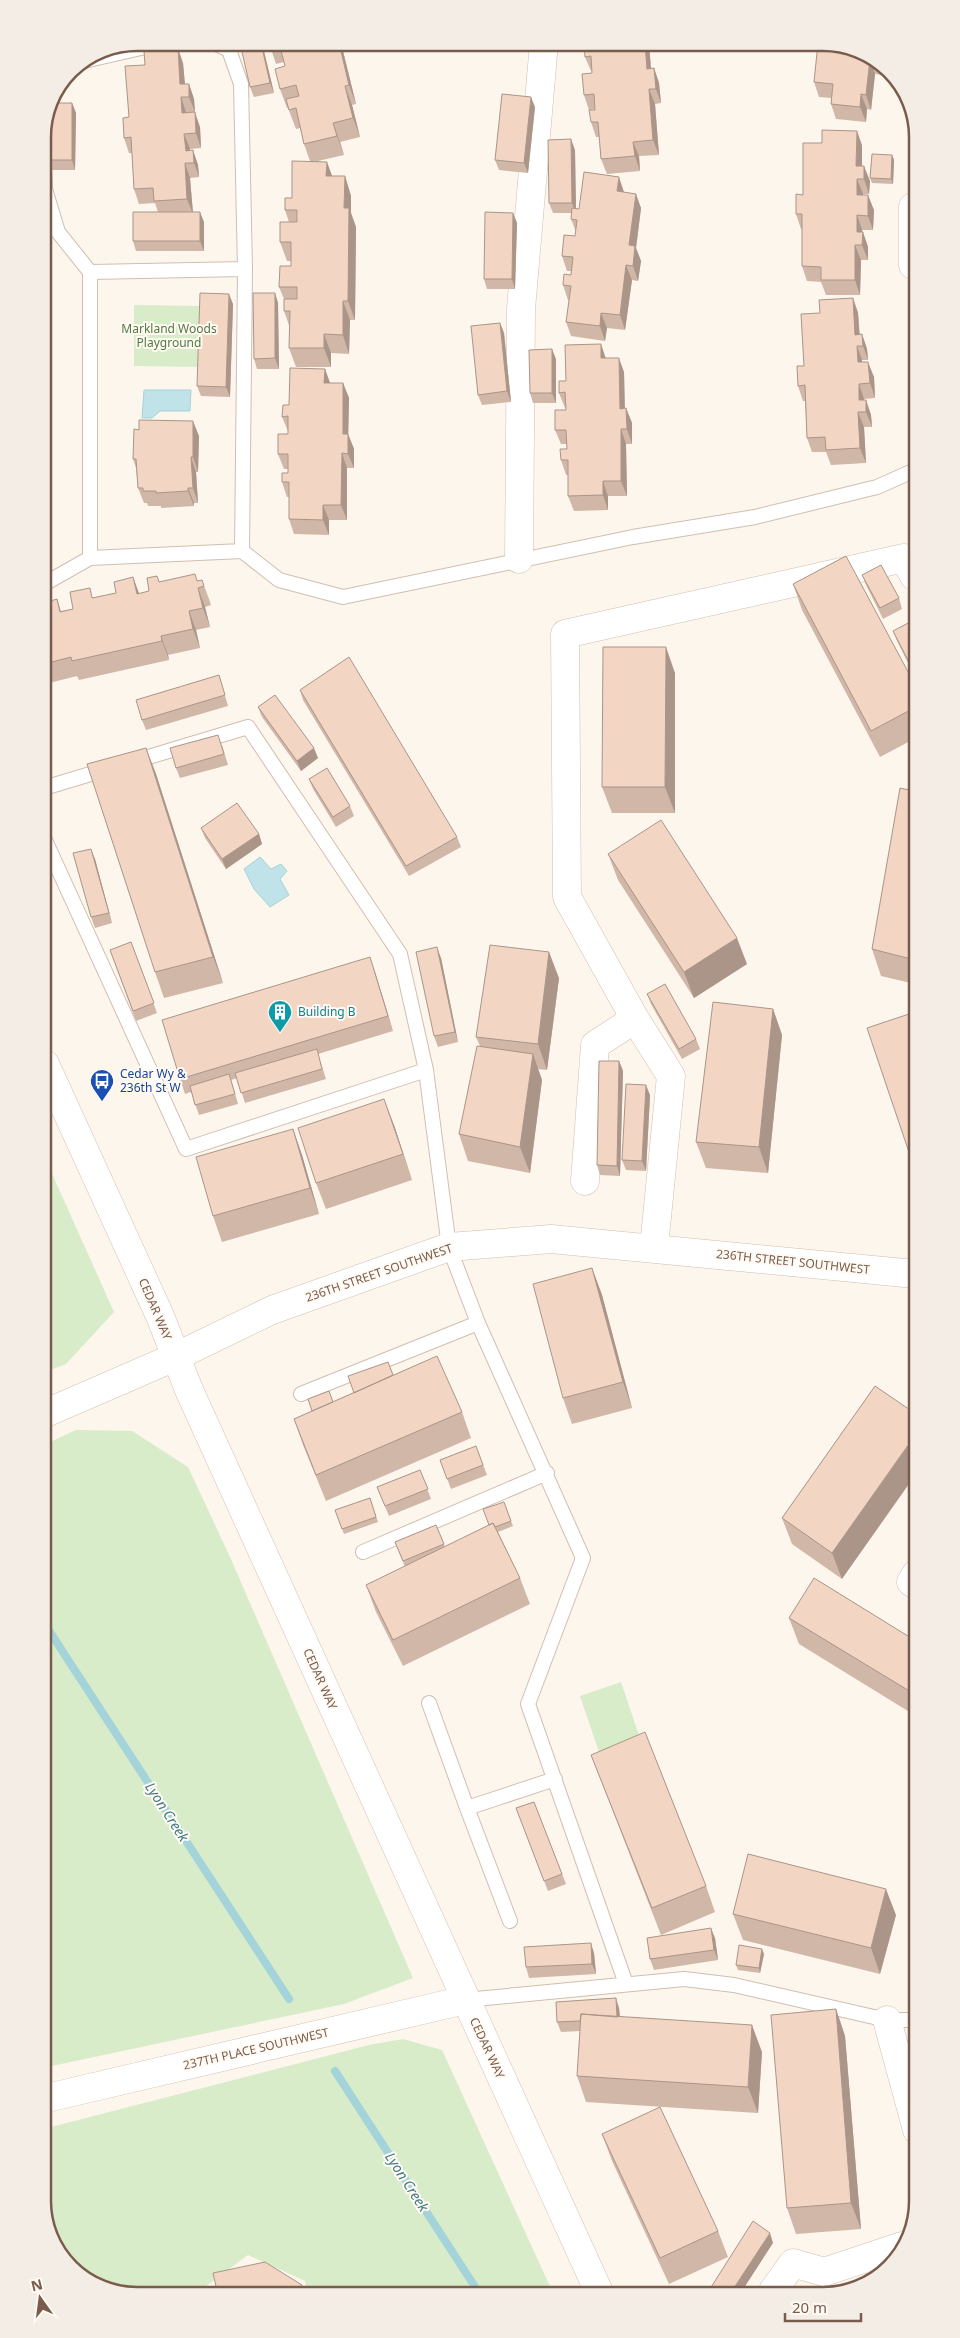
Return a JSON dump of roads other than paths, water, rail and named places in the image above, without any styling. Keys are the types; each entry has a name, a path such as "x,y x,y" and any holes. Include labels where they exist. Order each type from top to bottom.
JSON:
{"street":[{"path":"519,559 521,309 543,51"},
{"path":"654,1247 671,1076 635,1019 567,897 565,634 904,558 909,567"},
{"path":"585,1181 595,1045 635,1019"},
{"name":"CEDAR WAY","path":"51,1077 156,1307 175,1357 465,2000 597,2287"},
{"name":"236TH STREET SOUTHWEST","path":"51,1411 175,1357 272,1310 449,1246 551,1239 654,1247 788,1263 909,1273"},
{"name":"237TH PLACE SOUTHWEST","path":"51,2097 465,2000"},
{"path":"887,2020 909,2101"},
{"path":"775,2287 793,2263 824,2272 894,2249"}],"lane":[{"path":"229,51 242,84 245,269 242,551"},
{"path":"51,209 58,232 90,272 90,558"},
{"path":"90,272 245,269"},
{"path":"51,580 90,558 242,551 279,580 343,597 519,559 755,517 877,487 909,473"},
{"path":"51,786 248,727 400,954 426,1070 449,1246 478,1323 547,1473 583,1558 528,1704 626,1984"},
{"path":"51,853 186,1149 426,1070"},
{"path":"301,1394 478,1323"},
{"path":"363,1552 547,1473"},
{"path":"428,1703 510,1921"},
{"path":"467,1808 555,1779"},
{"path":"465,2000 684,1979 734,1985 887,2020 909,2020"}],"water":[{"path":"144,390 191,390 190,411 160,411 152,418 142,418"},
{"path":"260,857 271,869 281,864 287,871 280,879 289,895 270,907 254,889 244,869"}],"waterway":[{"name":"Lyon Creek","path":"51,1634 289,1999"},
{"name":"Lyon Creek","path":"335,2071 475,2287"}],"place":[{"name":"Building B","path":"280,1033"},
{"name":"Cedar Wy & 236th St W","path":"102,1102"}],"park label":[{"name":"Markland Woods Playground","path":"169,336"}]}
